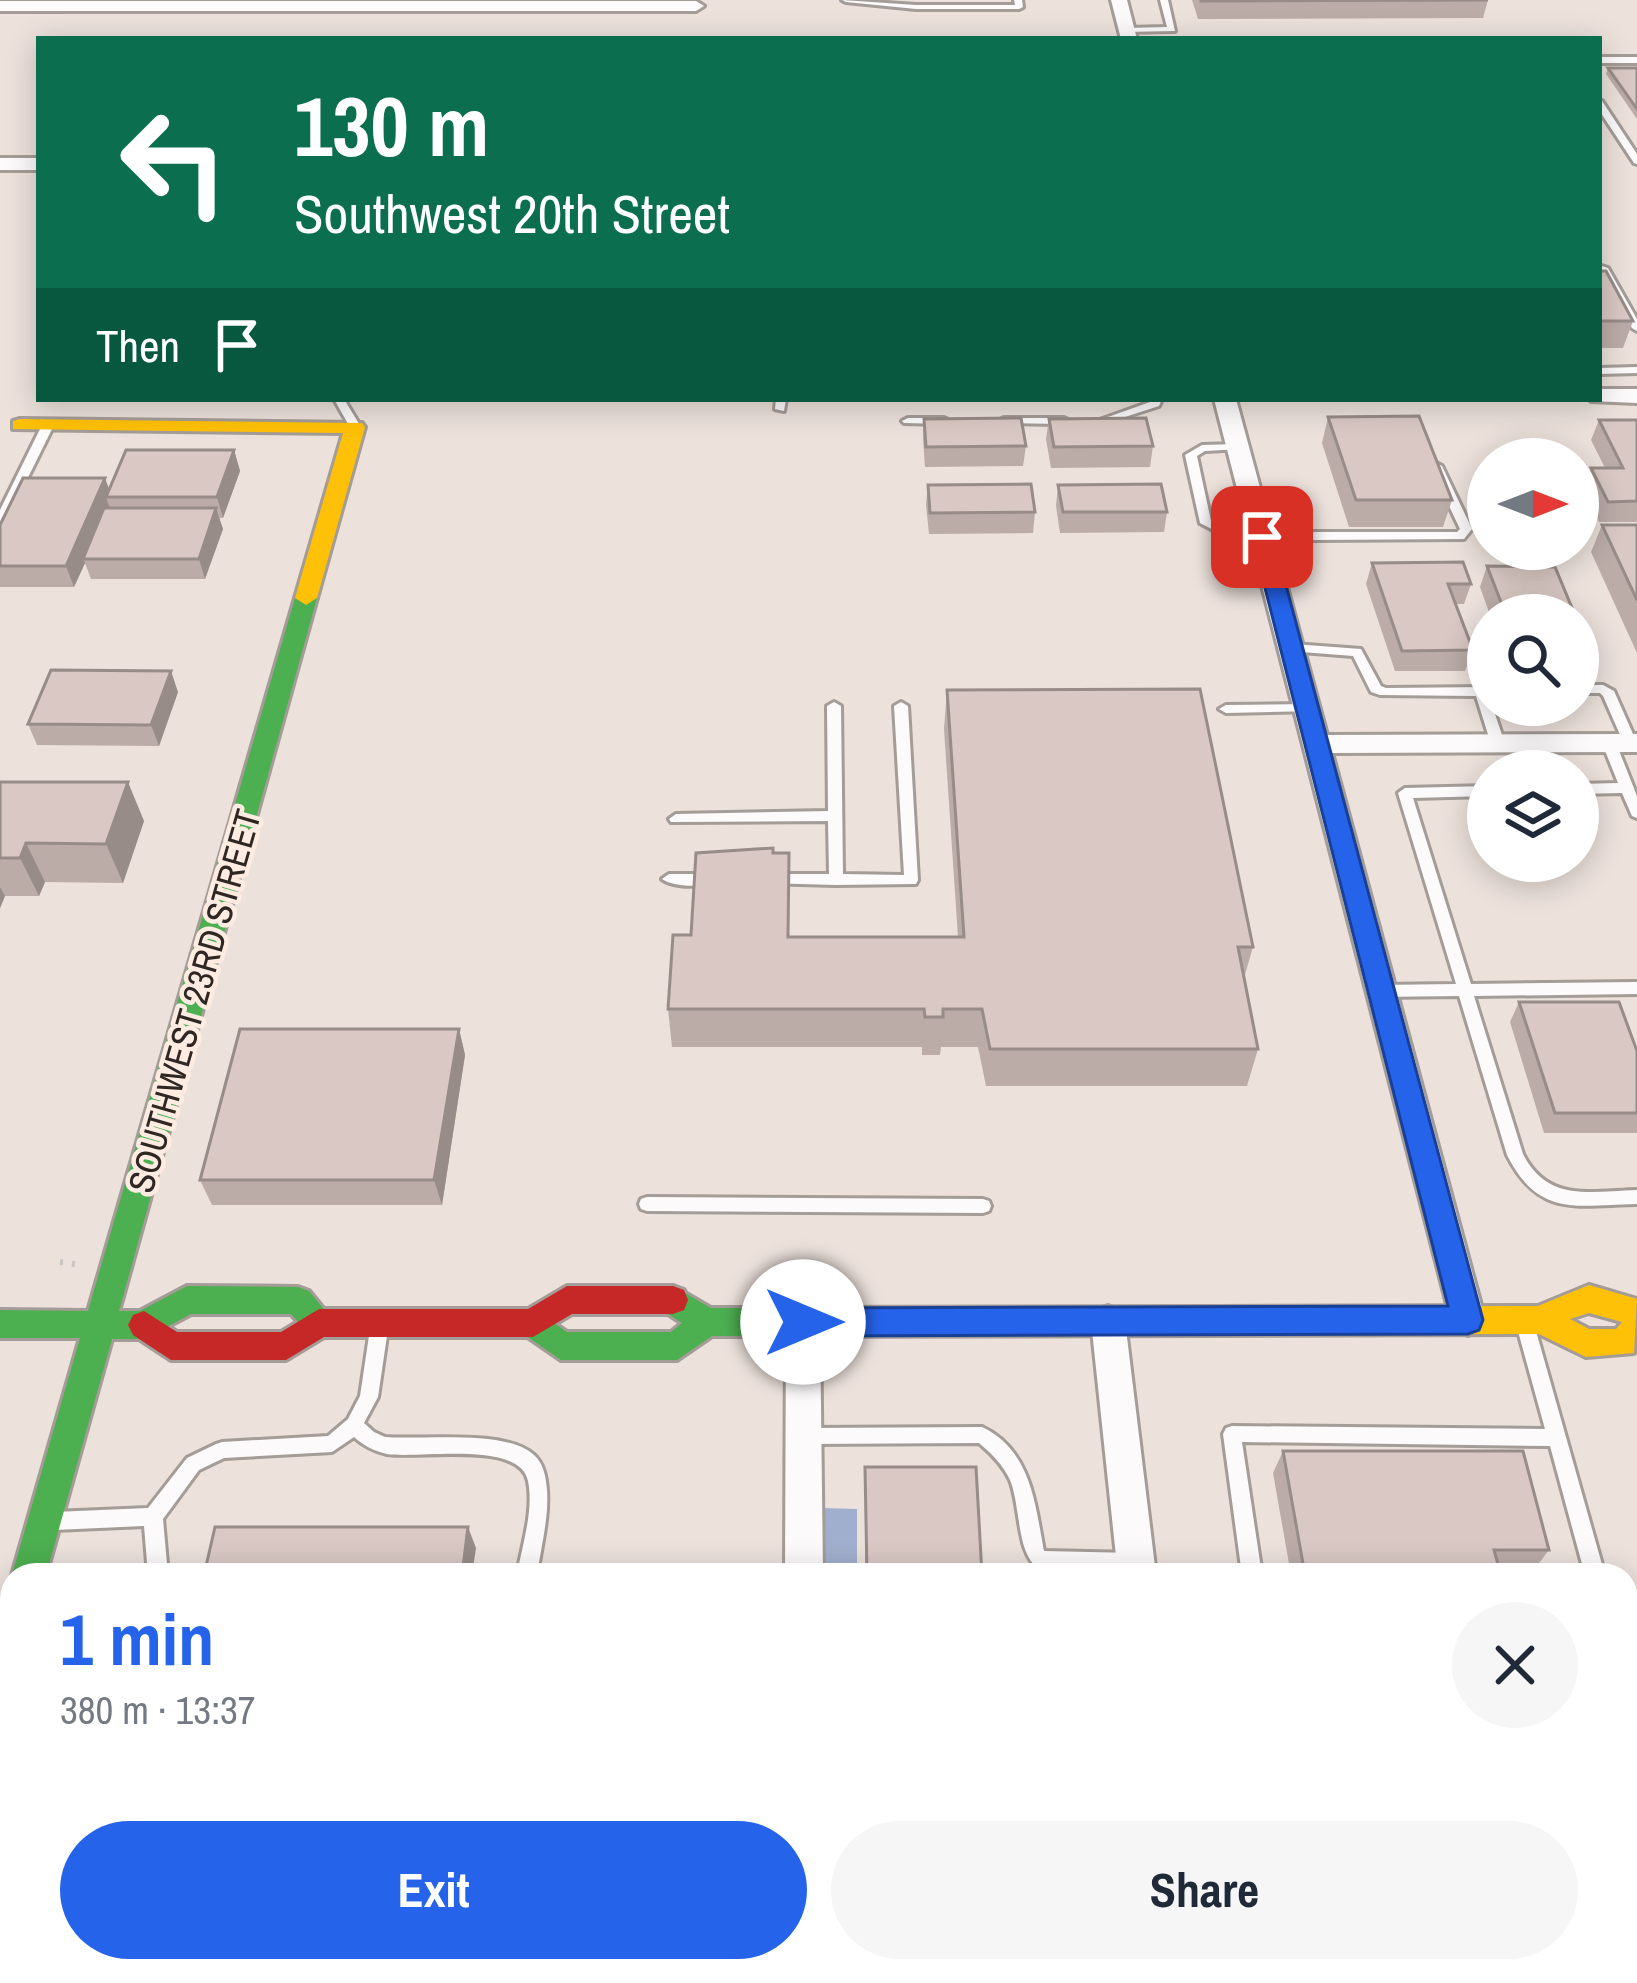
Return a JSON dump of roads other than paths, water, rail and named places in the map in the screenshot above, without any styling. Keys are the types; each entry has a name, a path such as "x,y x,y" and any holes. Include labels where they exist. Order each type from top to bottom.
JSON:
{"street":[{"path":"1119,0 1128,34"},
{"path":"0,6 696,6"},
{"path":"0,164 36,164"},
{"path":"1602,396 1637,396"},
{"path":"1226,402 1468,1320"},
{"path":"34,425 355,427"},
{"name":"SOUTHWEST 23RD STREET","path":"33,1563 355,427"},
{"path":"1318,744 1625,743"},
{"path":"1534,1320 1571,1297 1610,1297 1637,1314"},
{"path":"0,1324 144,1324 187,1300 298,1301 319,1322"},
{"path":"144,1324 171,1346 286,1346 319,1322 533,1323 566,1300 677,1300 706,1322 1534,1320 1586,1343 1623,1343 1637,1327"},
{"path":"1108,1321 1136,1563"},
{"path":"533,1323 561,1346 677,1346 706,1322"},
{"path":"803,1322 804,1563"}],"lane":[{"path":"846,0 916,8 1019,7 1018,0"},
{"path":"1128,34 1172,29 1164,0"},
{"path":"1602,60 1637,60"},
{"path":"1602,108 1637,161"},
{"path":"1602,268 1637,328"},
{"path":"1602,371 1637,370"},
{"path":"341,402 355,427"},
{"path":"997,421 1108,422 1156,402"},
{"path":"908,421 952,421"},
{"path":"0,522 34,425"},
{"path":"1314,536 1460,536 1466,529 1425,444"},
{"path":"1238,447 1202,448 1191,455 1206,523 1225,532 1261,532"},
{"path":"1293,648 1357,652 1376,689 1385,692 1467,692"},
{"path":"1599,689 1609,694 1625,743 1627,788 1637,813"},
{"path":"834,706 836,880"},
{"path":"669,879 910,880 902,706"},
{"path":"1226,709 1309,708"},
{"path":"1494,726 1498,743"},
{"path":"1599,789 1627,788"},
{"path":"1467,792 1405,793 1515,1155 1532,1186 1557,1196 1637,1197"},
{"path":"676,819 835,817"},
{"path":"1378,991 1637,989"},
{"path":"646,1204 983,1206"},
{"path":"1534,1320 1557,1438 1592,1563"},
{"path":"157,1563 153,1516 193,1464 222,1450 332,1444 354,1425 369,1397 380,1322"},
{"path":"354,1425 368,1440 387,1446 523,1454 535,1468 537,1496 529,1563"},
{"path":"1250,1563 1232,1434 1557,1438"},
{"path":"803,1436 982,1435 1002,1448 1024,1482 1038,1563"},
{"path":"45,1521 153,1516"}],"water":[{"path":"821,1508 857,1509 857,1563 821,1563"}]}
